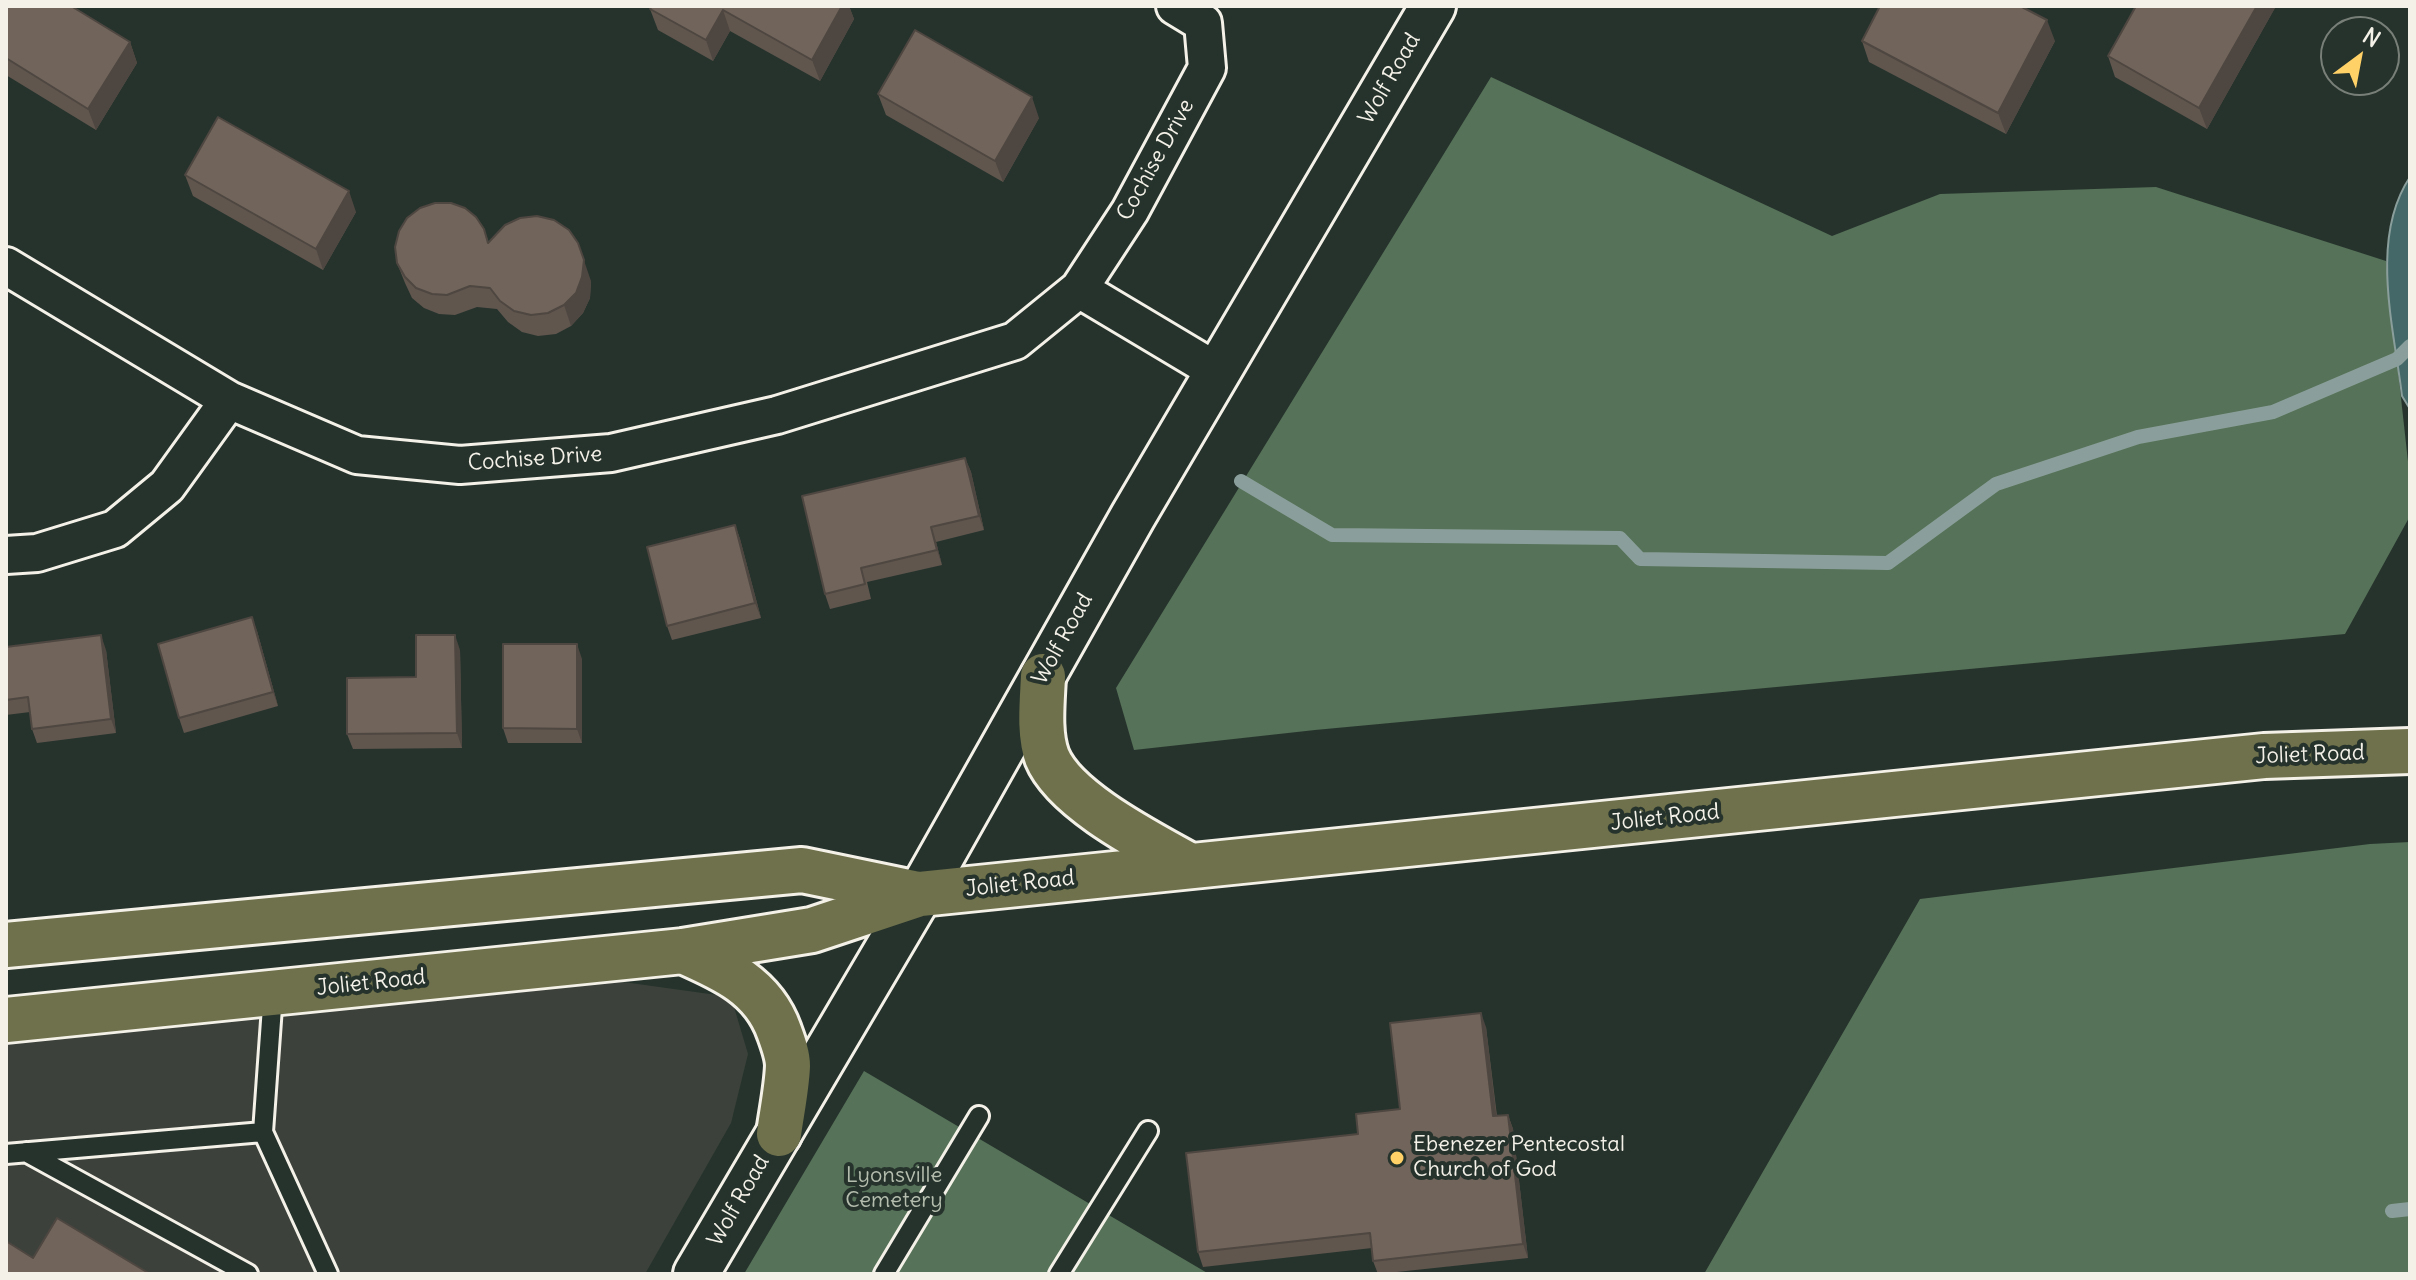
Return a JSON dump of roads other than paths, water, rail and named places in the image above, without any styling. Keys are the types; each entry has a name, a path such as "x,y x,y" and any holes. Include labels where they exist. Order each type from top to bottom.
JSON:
{"main road":[{"path":"1043,676 1042,721 1047,757 1071,790 1108,819 1190,866"},
{"name":"Joliet Road","path":"6,1020 683,951 812,930 920,894 2264,756 2410,751"},
{"name":"Joliet Road","path":"6,945 802,870 920,894"},
{"path":"683,951 722,968 745,983 762,999 775,1019 788,1063 779,1134"}],"street":[{"name":"Wolf Road","path":"696,1274 920,894 1218,372 1433,6"},
{"name":"Cochise Drive","path":"6,266 229,400 357,455 460,465 611,453 777,415 1015,341 1079,289 1130,211 1207,68 1189,14"},
{"path":"1079,289 1218,372"},
{"path":"6,555 37,553 115,529 167,486 229,400"}],"lane":[{"path":"273,993 263,1132 328,1274"},
{"path":"884,1274 979,1116"},
{"path":"1059,1274 1148,1131"},
{"path":"6,1154 263,1132"},
{"path":"26,1152 248,1274"}],"water":[{"path":"2410,177 2410,409 2402,396 2390,313 2387,255 2390,227"}],"waterway":[{"path":"1241,481 1332,535 1620,538 1640,559 1888,563 1996,484 2138,437 2273,412 2397,359 2410,346"},
{"path":"2392,1211 2410,1209"}],"place":[{"name":"Ebenezer Pentecostal Church of God","path":"1397,1158"}],"park label":[{"name":"Lyonsville Cemetery","path":"894,1188"}]}
